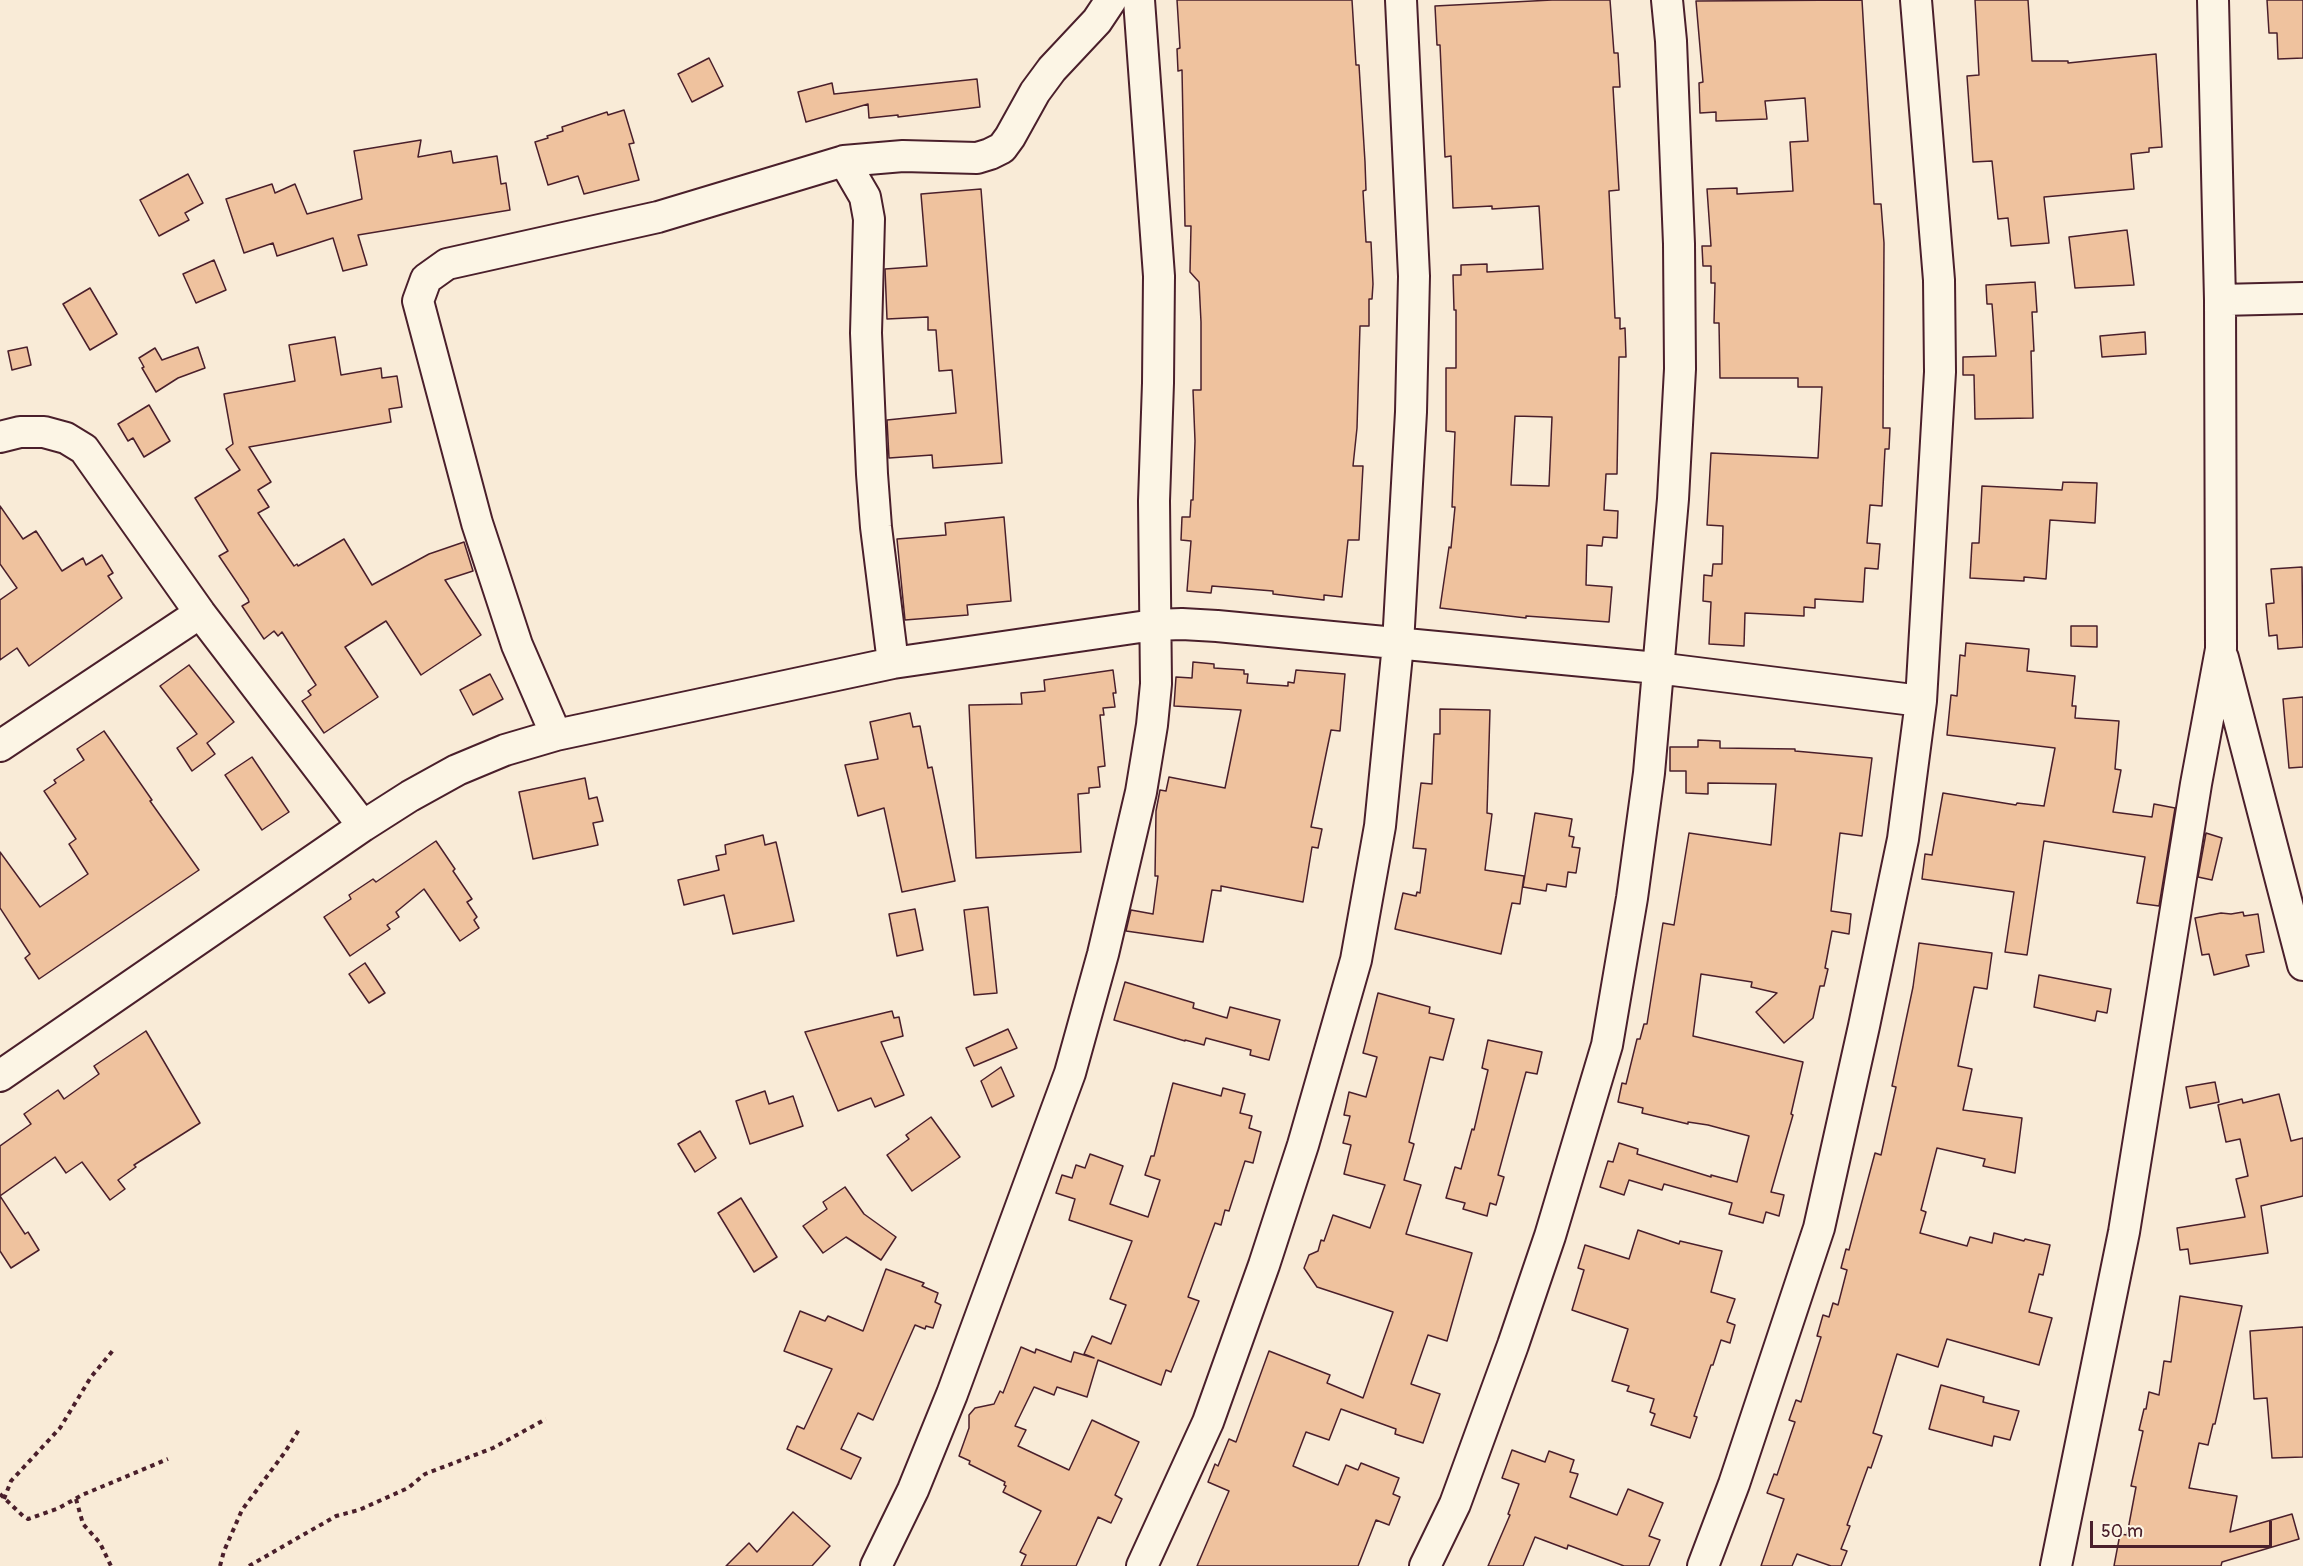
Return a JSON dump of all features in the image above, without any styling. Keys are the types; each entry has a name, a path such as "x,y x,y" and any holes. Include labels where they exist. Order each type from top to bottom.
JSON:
{"street":[{"path":"556,735 517,645 477,523 418,301 426,279 447,264 657,217 844,161 903,156 977,158 996,151 1010,137 1035,92 1052,69 1097,21 1111,0"},
{"path":"880,1565 952,1394 1070,1073 1103,954 1141,792 1156,684 1154,625 1159,276 1139,0"},
{"path":"1142,1566 1208,1422 1264,1265 1303,1144 1356,960 1380,826 1398,644 1411,412 1414,276 1401,0"},
{"path":"1425,1566 1455,1504 1550,1236 1607,1045 1632,898 1650,773 1657,668 1673,499 1680,369 1679,244 1671,41 1667,0"},
{"path":"1703,1566 1734,1484 1819,1228 1903,839 1921,701 1940,372 1939,280 1916,0"},
{"path":"2056,1566 2124,1232 2196,784 2221,649 2220,300 2213,0"},
{"path":"844,161 865,197 869,219 866,333 872,474 876,527 893,663"},
{"path":"2220,300 2303,298"},
{"path":"0,437 20,432 44,432 66,438 84,449 200,613 363,826"},
{"path":"0,746 200,613"},
{"path":"0,1077 363,826 457,770 505,750 556,735 893,663 1154,625 1217,626 1657,668 1921,701"},
{"path":"2221,649 2303,965"}],"path":[{"path":"4,1499 11,1481 60,1428 91,1377 115,1348"},
{"path":"249,1566 336,1516 359,1510 408,1488 425,1474 493,1448 546,1419"},
{"path":"220,1566 243,1510 300,1428"},
{"path":"0,1494 28,1519 168,1459"},
{"path":"76,1499 83,1524 100,1543 111,1566"}],"building":[{"path":"1177,0 1352,0 1365,162 1366,190 1363,191 1366,242 1371,242 1373,284 1372,299 1369,299 1369,326 1360,326 1357,428 1353,466 1363,466 1359,540 1348,540 1342,597 1324,595 1324,600 1273,594 1273,591 1212,586 1211,593 1187,591 1191,541 1181,540 1182,517 1190,517 1191,500 1193,500 1195,441 1193,390 1201,390 1201,322 1199,282 1190,272 1191,226 1185,226 1182,70 1178,71 1177,49 1180,48"},
{"path":"1552,0 1610,0 1614,53 1618,53 1620,87 1613,87 1619,190 1609,191 1615,318 1620,318 1620,329 1625,328 1626,357 1619,357 1617,474 1606,474 1604,510 1618,511 1617,538 1603,537 1602,546 1587,545 1586,585 1612,587 1609,622 1526,616 1526,618 1440,608 1449,547 1451,548 1455,507 1452,507 1455,432 1446,431 1446,368 1456,368 1456,310 1454,310 1453,275 1461,275 1461,265 1487,264 1487,272 1543,269 1539,206 1492,209 1492,206 1453,208 1451,156 1445,157 1440,45 1437,45 1435,6","holes":["1515,416 1552,417 1549,486 1511,485"]},
{"path":"1862,0 1874,204 1881,204 1884,243 1883,428 1890,428 1889,449 1885,449 1882,506 1870,505 1867,543 1880,544 1878,569 1865,568 1863,602 1815,599 1815,608 1804,607 1804,616 1745,613 1744,646 1709,644 1711,602 1703,601 1704,575 1712,576 1713,564 1722,564 1723,526 1707,525 1711,453 1818,458 1822,387 1798,387 1798,378 1720,378 1719,323 1714,323 1715,283 1711,283 1711,266 1703,266 1702,246 1711,246 1707,189 1737,188 1737,194 1793,191 1790,142 1808,141 1805,98 1765,101 1767,119 1716,121 1716,112 1700,113 1699,83 1703,82 1696,1"},
{"path":"1975,0 2028,0 2032,61 2068,61 2068,63 2156,54 2162,147 2149,148 2149,152 2131,154 2134,189 2044,197 2049,243 2011,246 2008,218 1998,219 1992,161 1973,162 1967,76 1979,75"},
{"path":"2267,0 2303,0 2303,58 2278,59 2277,33 2269,33"},
{"path":"709,58 723,86 692,102 678,74"},
{"path":"977,79 980,107 898,117 898,115 869,118 868,104 806,122 798,92 832,83 834,94"},
{"path":"624,110 634,143 629,144 639,180 584,194 578,176 548,185 535,142 563,131 562,127 607,112 608,115"},
{"path":"421,140 418,157 451,151 453,163 497,156 501,184 506,183 510,210 358,235 367,265 343,271 333,238 277,256 273,243 244,253 226,199 272,184 275,193 295,184 307,214 362,199 354,151"},
{"path":"188,174 203,203 185,213 189,220 159,236 140,200"},
{"path":"981,189 1002,463 933,468 932,455 889,458 887,420 956,413 952,370 939,371 936,330 928,330 928,317 887,319 885,269 927,266 921,194"},
{"path":"2127,230 2134,285 2075,288 2069,237"},
{"path":"214,260 226,290 196,303 183,274"},
{"path":"2035,282 2037,312 2032,312 2034,351 2031,351 2033,418 1975,419 1974,375 1963,375 1963,357 1996,356 1992,304 1987,304 1986,285"},
{"path":"90,288 117,334 90,350 63,304"},
{"path":"2145,332 2146,354 2102,357 2100,336"},
{"path":"335,337 341,375 381,368 382,378 397,376 402,407 389,409 391,422 249,447 271,482 258,490 269,507 258,513 294,566 297,564 298,566 344,539 372,585 429,554 464,542 473,571 445,580 481,635 421,675 386,621 345,647 378,697 324,733 302,701 311,695 308,691 316,685 282,632 278,636 274,631 264,639 242,606 249,602 248,599 219,556 228,551 195,498 240,470 226,449 233,444 224,394 295,381 289,345"},
{"path":"27,347 31,365 12,370 8,351"},
{"path":"198,347 205,368 178,378 156,392 139,358 155,348 162,360"},
{"path":"149,405 170,441 144,457 133,438 128,441 118,424"},
{"path":"2063,482 2097,483 2095,523 2050,520 2046,579 2024,577 2024,581 1970,578 1972,543 1979,543 1982,486 2062,490"},
{"path":"0,506 23,539 36,531 62,571 83,558 86,565 102,555 113,573 108,576 122,598 29,666 17,648 0,660 0,600 17,588 0,564"},
{"path":"1004,517 1011,601 967,605 968,615 905,620 897,539 946,535 945,523"},
{"path":"2302,567 2303,647 2278,649 2277,635 2269,636 2266,604 2274,603 2271,569"},
{"path":"2071,626 2097,626 2097,647 2071,646"},
{"path":"1966,643 2029,649 2027,671 2075,676 2072,706 2076,706 2075,718 2119,721 2115,769 2121,770 2113,812 2152,817 2154,804 2175,808 2159,906 2137,903 2145,857 2044,841 2027,955 2005,952 2014,892 1922,879 1925,854 1932,855 1943,793 2016,805 2017,803 2044,806 2055,748 1947,735 1951,695 1957,696 1960,655 1965,656"},
{"path":"1193,662 1214,664 1214,668 1244,670 1244,674 1248,674 1247,683 1288,686 1288,682 1294,683 1296,670 1345,674 1340,731 1331,730 1311,827 1322,829 1318,848 1312,847 1303,902 1221,886 1221,891 1212,890 1203,942 1126,931 1131,910 1153,914 1158,876 1155,876 1156,811 1160,790 1166,791 1169,777 1225,788 1241,710 1174,706 1176,677 1192,678"},
{"path":"189,665 234,722 207,743 215,754 192,771 177,748 197,734 160,686"},
{"path":"1113,670 1115,707 1103,708 1104,715 1100,715 1105,766 1098,767 1100,787 1089,788 1089,793 1078,794 1081,852 976,858 969,705 1022,704 1021,693 1045,691 1044,680"},
{"path":"490,674 503,699 473,715 460,690"},
{"path":"2303,697 2303,767 2289,768 2283,699"},
{"path":"1440,709 1490,710 1487,813 1492,814 1485,870 1524,876 1520,904 1512,903 1501,954 1395,929 1403,893 1416,896 1417,892 1420,893 1426,849 1413,848 1421,783 1432,784 1434,734 1440,734"},
{"path":"910,713 913,727 920,726 928,768 932,767 955,881 902,892 884,808 858,816 845,765 878,759 870,722"},
{"path":"104,731 199,870 39,979 25,958 30,954 0,908 0,852 40,907 88,874 69,844 76,839 44,791 56,783 54,780 84,760 77,749"},
{"path":"1698,740 1720,741 1720,748 1795,749 1795,751 1872,758 1862,836 1840,833 1831,911 1851,914 1849,934 1832,931 1825,968 1828,969 1824,986 1820,986 1813,1018 1784,1043 1756,1012 1777,993 1751,987 1752,982 1701,974 1693,1036 1803,1062 1791,1114 1793,1115 1771,1192 1784,1195 1779,1216 1766,1212 1763,1223 1729,1214 1732,1203 1664,1184 1662,1190 1629,1180 1624,1195 1600,1187 1608,1161 1613,1162 1619,1143 1638,1149 1637,1154 1711,1177 1711,1175 1737,1182 1749,1136 1708,1125 1688,1122 1688,1124 1642,1113 1643,1108 1618,1102 1622,1083 1626,1084 1637,1039 1640,1039 1644,1024 1647,1024 1663,923 1674,925 1689,833 1771,845 1776,784 1708,783 1708,794 1686,793 1686,771 1670,771 1670,747 1698,747"},
{"path":"252,757 289,812 262,830 225,775"},
{"path":"585,778 589,799 597,797 603,821 593,823 598,845 533,859 519,792"},
{"path":"1535,813 1572,819 1569,836 1574,837 1572,847 1580,848 1576,873 1568,872 1566,887 1547,884 1546,891 1523,887"},
{"path":"2206,833 2222,838 2212,880 2198,877"},
{"path":"763,835 765,845 776,842 794,921 733,934 724,895 684,905 678,880 719,870 716,856 726,854 725,845"},
{"path":"436,841 472,899 467,902 477,917 474,920 479,928 460,941 424,889 396,912 399,917 387,925 390,929 350,956 324,917 351,899 349,895 373,879 376,882"},
{"path":"988,907 997,993 974,995 964,910"},
{"path":"915,909 923,950 897,956 889,914"},
{"path":"2243,912 2244,916 2258,914 2264,952 2246,955 2249,966 2214,975 2209,954 2202,955 2195,918"},
{"path":"1919,943 1992,953 1987,989 1974,987 1958,1066 1972,1069 1963,1110 2022,1118 2015,1173 1983,1166 1985,1159 1937,1148 1921,1210 1926,1212 1920,1233 1967,1246 1970,1237 1992,1243 1994,1233 2050,1245 2043,1275 2039,1274 2029,1312 2052,1318 2039,1365 1947,1339 1938,1367 1897,1354 1873,1433 1882,1436 1847,1525 1850,1526 1841,1549 1847,1551 1841,1566 1831,1566 1797,1554 1792,1566 1761,1566 1784,1499 1767,1493 1774,1474 1777,1475 1795,1422 1789,1420 1796,1400 1801,1402 1821,1337 1817,1336 1823,1315 1829,1317 1833,1303 1838,1305 1847,1270 1841,1268 1846,1249 1849,1250 1875,1153 1881,1155 1896,1087 1892,1086 1913,987"},
{"path":"365,963 385,993 369,1003 349,974"},
{"path":"2039,975 2111,989 2107,1013 2097,1011 2095,1021 2034,1007"},
{"path":"1125,982 1194,1003 1193,1008 1227,1018 1230,1007 1280,1020 1269,1060 1250,1055 1251,1050 1206,1038 1204,1045 1114,1020"},
{"path":"1378,993 1430,1007 1429,1013 1454,1019 1443,1060 1430,1057 1409,1142 1414,1144 1404,1180 1421,1185 1406,1234 1472,1253 1447,1341 1428,1335 1411,1384 1440,1394 1423,1443 1395,1434 1396,1429 1341,1409 1329,1440 1306,1432 1293,1466 1338,1485 1346,1465 1358,1470 1361,1463 1399,1478 1393,1494 1400,1497 1389,1525 1376,1520 1358,1566 1197,1566 1229,1491 1208,1482 1215,1464 1218,1466 1229,1439 1236,1442 1269,1351 1330,1375 1327,1383 1363,1398 1393,1312 1317,1287 1304,1268 1309,1255 1318,1251 1321,1240 1324,1241 1333,1215 1370,1228 1385,1185 1344,1174 1351,1145 1343,1143 1350,1116 1344,1115 1349,1092 1366,1097 1377,1057 1363,1053"},
{"path":"892,1011 894,1018 899,1017 903,1036 881,1042 904,1095 875,1107 871,1098 838,1111 805,1032"},
{"path":"1008,1029 1017,1048 974,1066 966,1048"},
{"path":"146,1031 200,1123 134,1165 136,1167 118,1180 125,1189 110,1200 82,1162 66,1173 55,1157 0,1196 0,1146 31,1124 24,1114 58,1090 64,1099 99,1074 94,1066"},
{"path":"1488,1040 1542,1052 1537,1074 1526,1072 1498,1175 1504,1177 1496,1205 1490,1203 1487,1216 1463,1209 1465,1203 1446,1198 1455,1167 1461,1169 1472,1129 1474,1130 1488,1070 1482,1068"},
{"path":"1001,1067 1014,1096 992,1107 981,1081"},
{"path":"2215,1082 2219,1102 2190,1108 2186,1087"},
{"path":"1173,1083 1221,1096 1223,1088 1245,1094 1240,1113 1252,1116 1249,1128 1261,1132 1253,1163 1245,1161 1229,1211 1225,1210 1221,1225 1215,1223 1188,1297 1199,1301 1171,1372 1166,1370 1161,1385 1098,1360 1087,1397 1057,1387 1054,1395 1034,1387 1015,1426 1026,1430 1018,1446 1069,1470 1092,1420 1139,1442 1115,1495 1122,1499 1111,1523 1098,1517 1076,1566 1021,1566 1026,1555 1020,1552 1041,1511 1003,1492 1005,1482 969,1464 970,1461 959,1456 969,1428 969,1415 975,1408 994,1404 1000,1391 1003,1393 1021,1347 1035,1353 1036,1349 1071,1362 1074,1352 1094,1358 1084,1354 1092,1336 1111,1344 1126,1305 1110,1299 1132,1241 1069,1220 1075,1199 1056,1193 1062,1175 1072,1178 1076,1165 1085,1168 1090,1154 1123,1166 1110,1204 1148,1217 1160,1180 1145,1175 1151,1156 1154,1156"},
{"path":"765,1091 769,1104 793,1096 803,1126 750,1144 736,1101"},
{"path":"2279,1094 2291,1141 2303,1138 2303,1196 2261,1206 2268,1253 2190,1264 2188,1249 2180,1250 2177,1228 2245,1217 2236,1179 2248,1176 2240,1139 2226,1142 2218,1105 2242,1099 2243,1103"},
{"path":"931,1117 960,1157 912,1191 887,1155 909,1139 906,1135"},
{"path":"700,1131 716,1158 695,1172 678,1144"},
{"path":"845,1187 864,1214 896,1237 881,1260 846,1237 823,1253 803,1226 827,1209 823,1202"},
{"path":"0,1196 25,1234 28,1232 39,1250 11,1268 0,1251"},
{"path":"741,1198 777,1257 754,1272 718,1213"},
{"path":"1638,1230 1679,1244 1680,1241 1722,1251 1711,1292 1735,1299 1727,1322 1735,1325 1730,1343 1721,1340 1694,1416 1697,1417 1690,1438 1651,1425 1655,1414 1650,1412 1654,1399 1627,1391 1629,1386 1612,1381 1628,1329 1572,1310 1584,1270 1578,1268 1585,1245 1629,1259"},
{"path":"886,1269 924,1283 922,1286 938,1293 935,1302 941,1305 933,1328 926,1326 925,1329 915,1325 873,1420 858,1413 841,1449 861,1458 851,1479 787,1449 797,1426 804,1429 832,1369 784,1351 800,1311 825,1321 828,1316 863,1331"},
{"path":"2180,1296 2242,1306 2215,1424 2213,1424 2208,1445 2199,1443 2189,1488 2237,1496 2230,1532 2292,1514 2299,1539 2222,1562 2221,1566 2114,1566 2120,1534 2127,1535 2136,1487 2131,1486 2143,1431 2139,1430 2144,1409 2146,1409 2149,1392 2159,1395 2164,1361 2171,1362"},
{"path":"2303,1327 2303,1457 2272,1458 2267,1398 2254,1399 2250,1331"},
{"path":"1941,1385 1984,1397 1983,1402 2019,1411 2010,1440 1994,1436 1992,1446 1929,1429"},
{"path":"1512,1450 1545,1462 1549,1451 1574,1460 1570,1472 1578,1474 1570,1497 1617,1515 1628,1489 1663,1503 1649,1536 1660,1540 1649,1566 1624,1566 1568,1545 1567,1549 1535,1537 1523,1566 1488,1566 1510,1515 1508,1514 1519,1484 1502,1478"},
{"path":"793,1512 830,1546 812,1566 726,1566 749,1543 757,1552"}]}
